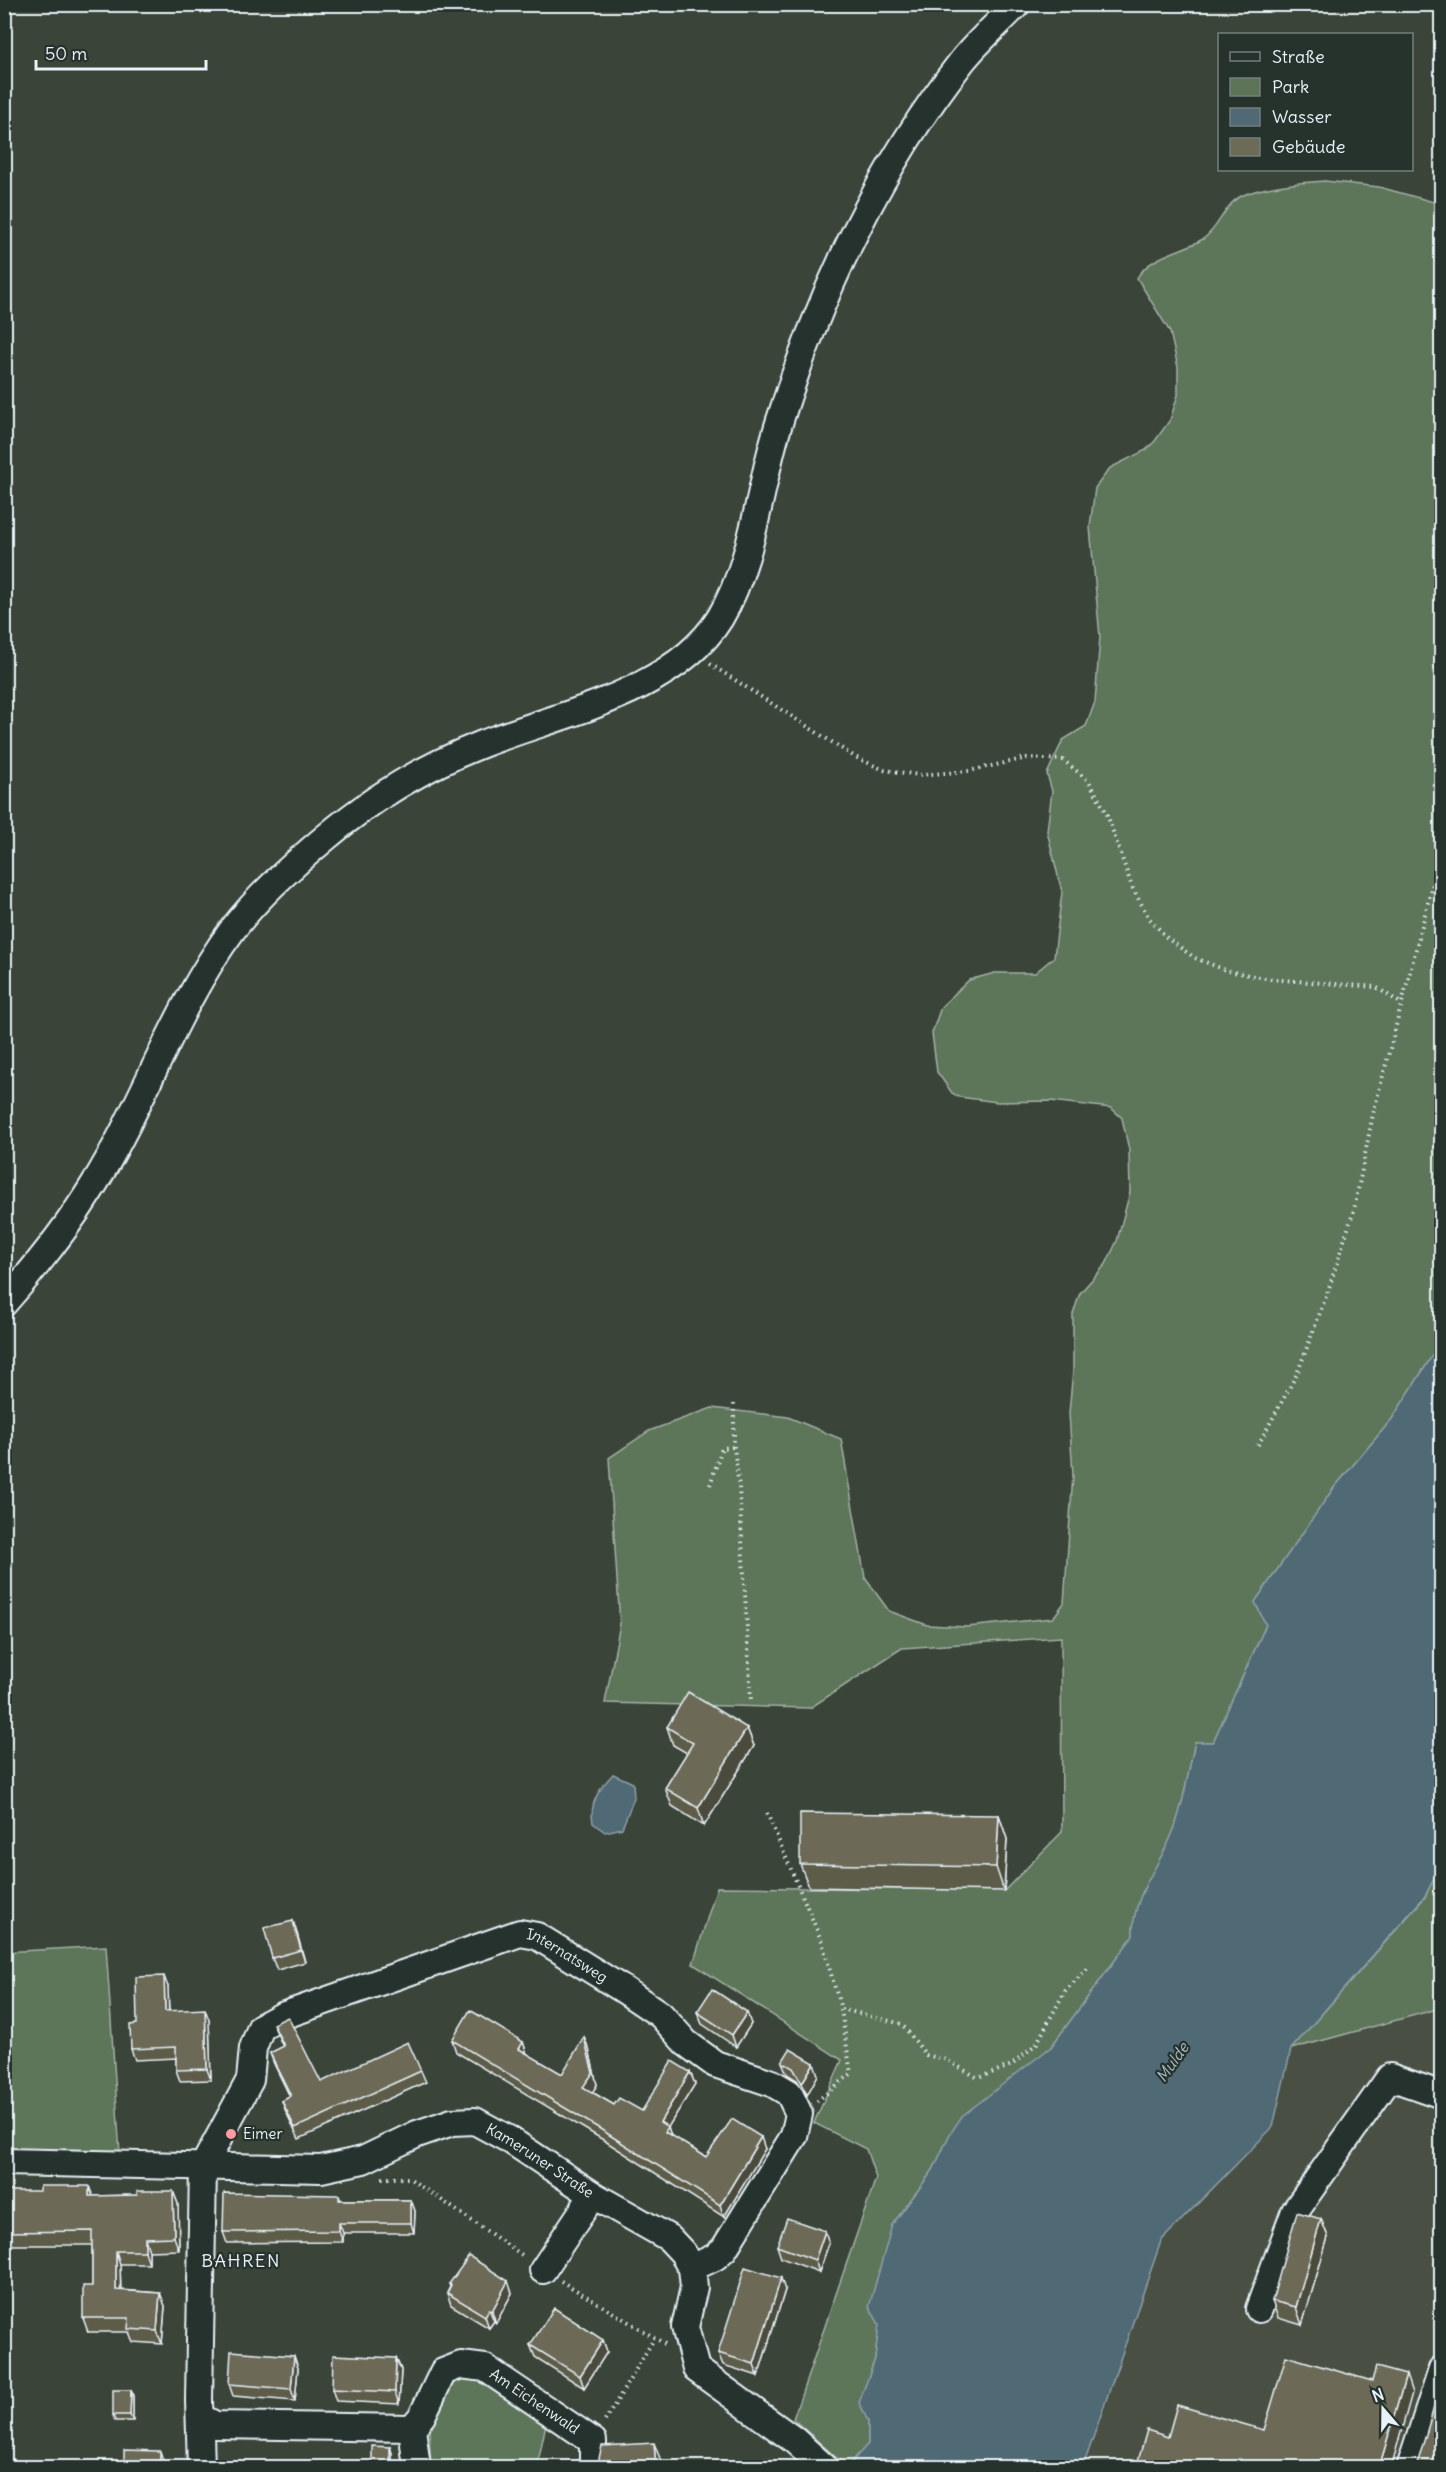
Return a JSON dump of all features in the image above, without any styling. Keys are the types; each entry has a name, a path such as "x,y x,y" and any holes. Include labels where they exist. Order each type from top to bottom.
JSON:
{"street":[{"path":"4,1303 46,1256 94,1184 213,959 257,900 333,831 364,807 404,783 480,744 651,681 690,652 719,620 737,579 778,425 800,359 860,223 901,149 934,100 966,57 1017,4"},
{"name":"Internatsweg","path":"203,2167 250,2080 253,2048 261,2027 282,2016 520,1933 537,1936 624,1990 661,2015 686,2043 715,2064 772,2083 789,2093 799,2114"},
{"path":"1259,2309 1295,2211 1390,2077 1442,2095"},
{"path":"799,2114 794,2136 724,2249 716,2257 692,2268 694,2287 685,2327 696,2369 794,2440 825,2468"},
{"name":"Kameruner Straße","path":"4,2162 321,2169 363,2160 417,2134 452,2122 476,2121 669,2238 683,2253 692,2268"},
{"path":"201,2468 202,2418 199,2400 203,2167"},
{"path":"543,2270 593,2194"},
{"name":"Am Eichenwald","path":"412,2428 422,2416 443,2372 461,2365 485,2368 592,2441 593,2468"},
{"path":"1410,2468 1442,2369"},
{"path":"202,2418 215,2425 412,2428 417,2468"}],"path":[{"path":"690,652 855,757 884,770 919,775 969,771 1027,758 1064,760 1089,781 1107,813 1132,887 1149,918 1168,939 1196,958 1228,971 1270,979 1376,987 1402,1004"},
{"path":"1258,1445 1297,1374 1327,1294 1354,1210 1373,1114 1442,849"},
{"path":"734,1404 734,1447 739,1487 751,1700"},
{"path":"710,1485 722,1448 734,1447"},
{"path":"766,1813 822,1942 841,2009 851,2074 799,2114"},
{"path":"841,2009 902,2024 926,2055 947,2060 978,2079 1012,2065 1037,2043 1065,1991 1088,1968"},
{"path":"373,2178 409,2178 543,2270 654,2339 592,2441"}],"shaded area":[{"path":"1441,2008 1441,2467 1083,2468 1161,2241 1273,2127 1291,2049"}],"green space":[{"path":"1325,181 1379,187 1441,204 1441,1342 1392,1419 1333,1489 1255,1602 1266,1625 1213,1742 1195,1742 1175,1826 1136,1909 1133,1936 1051,2047 950,2134 933,2170 892,2225 875,2359 860,2402 868,2421 868,2444 847,2467 793,2419 876,2178 866,2149 814,2123 842,2060 693,1964 717,1887 1005,1890 1062,1832 1061,1637 902,1648 810,1708 605,1703 620,1624 609,1458 649,1431 712,1408 788,1417 841,1439 865,1578 889,1611 927,1625 967,1627 1053,1618 1064,1603 1073,1475 1069,1413 1073,1370 1073,1314 1080,1293 1106,1264 1117,1241 1130,1192 1129,1150 1122,1118 1111,1108 1051,1101 998,1102 959,1097 952,1093 937,1072 932,1033 941,1007 969,980 995,973 1035,973 1054,957 1062,892 1047,831 1052,791 1047,774 1063,740 1086,726 1095,702 1100,637 1090,527 1095,488 1110,468 1146,450 1155,441 1170,420 1178,395 1178,367 1170,332 1137,278 1143,270 1158,259 1203,239 1231,204 1243,195 1278,186"},
{"path":"1441,1863 1441,2008 1291,2049 1425,1897"},
{"path":"106,1946 120,2154 5,2151 4,1952"},
{"path":"463,2373 488,2379 547,2419 537,2467 431,2467 429,2425 434,2404 440,2394"}],"water":[{"name":"Mulde","path":"1441,1342 1442,1863 1425,1896 1291,2049 1273,2127 1161,2241 1083,2467 847,2467 868,2444 868,2421 859,2403 875,2359 879,2324 869,2307 892,2225 933,2170 950,2134 962,2116 1051,2047 1133,1936 1136,1909 1175,1826 1195,1742 1213,1742 1266,1625 1255,1602 1333,1489 1392,1419"},
{"path":"613,1774 633,1783 634,1798 622,1828 605,1832 593,1823 592,1809 599,1791"}],"building":[{"path":"688,1692 747,1728 698,1808 665,1788 693,1743 667,1727"},
{"path":"800,1813 999,1815 996,1867 800,1864"},
{"path":"293,1921 301,1950 272,1958 264,1928"},
{"path":"164,1976 165,2011 205,2009 207,2069 176,2070 176,2047 131,2049 130,2025 137,2024 136,1977"},
{"path":"712,1989 747,2012 732,2035 697,2012"},
{"path":"470,2010 523,2042 519,2049 562,2074 584,2037 593,2073 583,2087 614,2105 619,2098 642,2111 672,2061 690,2072 660,2122 668,2127 665,2132 706,2157 732,2119 761,2137 720,2205 600,2129 452,2040"},
{"path":"288,2017 321,2082 408,2042 421,2071 295,2128 282,2101 291,2096 270,2053 284,2046 273,2024"},
{"path":"790,2049 814,2063 802,2083 793,2068 782,2062"},
{"path":"40,2186 89,2186 89,2196 137,2195 137,2191 173,2191 174,2237 145,2238 145,2251 116,2251 116,2290 160,2293 157,2331 128,2329 129,2318 83,2318 83,2286 92,2286 92,2231 4,2232 4,2191 40,2191"},
{"path":"224,2193 339,2195 339,2200 411,2200 411,2223 339,2223 339,2231 223,2232"},
{"path":"1297,2212 1321,2219 1296,2307 1272,2301"},
{"path":"787,2218 825,2231 815,2260 777,2246"},
{"path":"469,2256 508,2281 492,2311 489,2309 485,2316 447,2293 451,2285 449,2284"},
{"path":"745,2267 781,2278 754,2364 718,2353"},
{"path":"554,2308 603,2340 580,2376 530,2345"},
{"path":"231,2351 294,2356 291,2389 229,2384"},
{"path":"333,2355 396,2358 395,2392 332,2389"},
{"path":"1286,2356 1372,2381 1376,2367 1406,2375 1379,2468 1136,2468 1147,2430 1168,2437 1177,2405 1264,2430"},
{"path":"1442,2380 1442,2468 1416,2468"},
{"path":"113,2390 131,2390 130,2415 113,2415"},
{"path":"654,2443 656,2468 600,2468 599,2458 602,2446"},
{"path":"372,2446 390,2447 390,2466 372,2466"},
{"path":"124,2450 160,2451 160,2468 124,2468"}],"place":[{"name":"Eimer","path":"231,2134"}],"district":[{"name":"BAHREN","path":"241,2261"}]}
